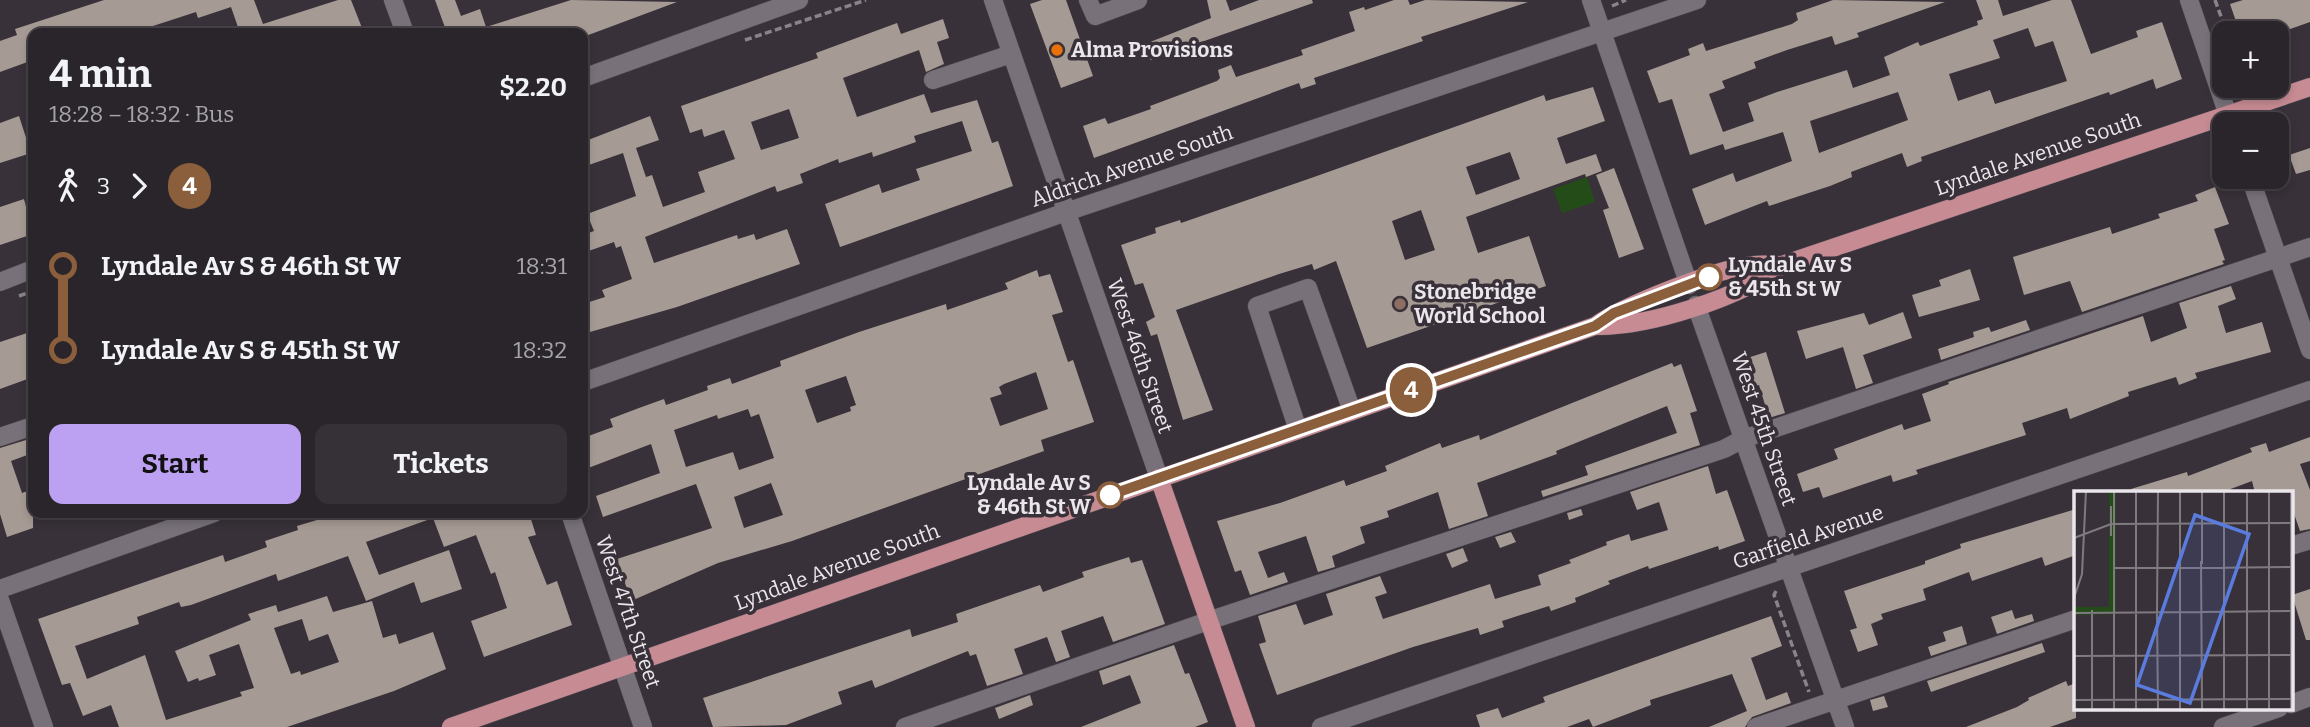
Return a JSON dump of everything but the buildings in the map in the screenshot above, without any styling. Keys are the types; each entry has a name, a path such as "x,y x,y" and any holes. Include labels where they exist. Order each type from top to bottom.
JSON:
{"main road":[{"name":"Lyndale Avenue South","path":"2248,112 2310,87"},
{"name":"Lyndale Avenue South","path":"451,727 1595,326 1614,313 1689,285 1753,265 1782,265 2212,125"},
{"name":"Lyndale Avenue South","path":"1595,326 1618,327 1696,305 1760,282 1782,265"},
{"name":"West 46th Street","path":"1159,478 1246,727"}],"street":[{"path":"393,0 403,28"},
{"path":"588,76 799,0"},
{"name":"West 46th Street","path":"993,0 1159,478"},
{"path":"1088,0 1095,16 1138,0"},
{"path":"1591,0 1689,285"},
{"name":"Aldrich Avenue South","path":"588,380 1066,212 1697,0"},
{"path":"2189,0 2228,112"},
{"path":"933,80 1011,54"},
{"path":"2254,189 2310,349"},
{"path":"905,727 1208,621 1724,449 1742,439 2310,247"},
{"path":"0,282 28,271"},
{"path":"1298,430 1257,306 1308,288 1352,411"},
{"name":"West 45th Street","path":"1696,305 1845,727"},
{"name":"Garfield Avenue","path":"1321,727 2310,390"},
{"path":"0,437 28,428"},
{"path":"0,589 200,518"},
{"name":"West 47th Street","path":"572,518 643,727"},
{"path":"2292,546 2310,540"},
{"path":"0,600 44,727"},
{"path":"1756,727 2074,620"},
{"path":"2292,704 2310,697"},
{"path":"2223,727 2273,710"}],"path":[{"path":"1610,11 1613,4 1626,0"},
{"path":"2215,0 2223,21"},
{"path":"1776,589 1774,595 1814,707"}],"green space":[{"path":"1587,177 1595,202 1562,213 1553,189"}],"bus line":[{"name":"4","path":"1110,495 1595,326 1614,313 1709,277"}],"place":[{"name":"Alma Provisions","path":"1057,50"},
{"name":"Lyndale Av S & 45th St W","path":"1709,277"},
{"name":"Stonebridge World School","path":"1400,304"},
{"name":"Lyndale Av S & 46th St W","path":"1110,495"}]}
